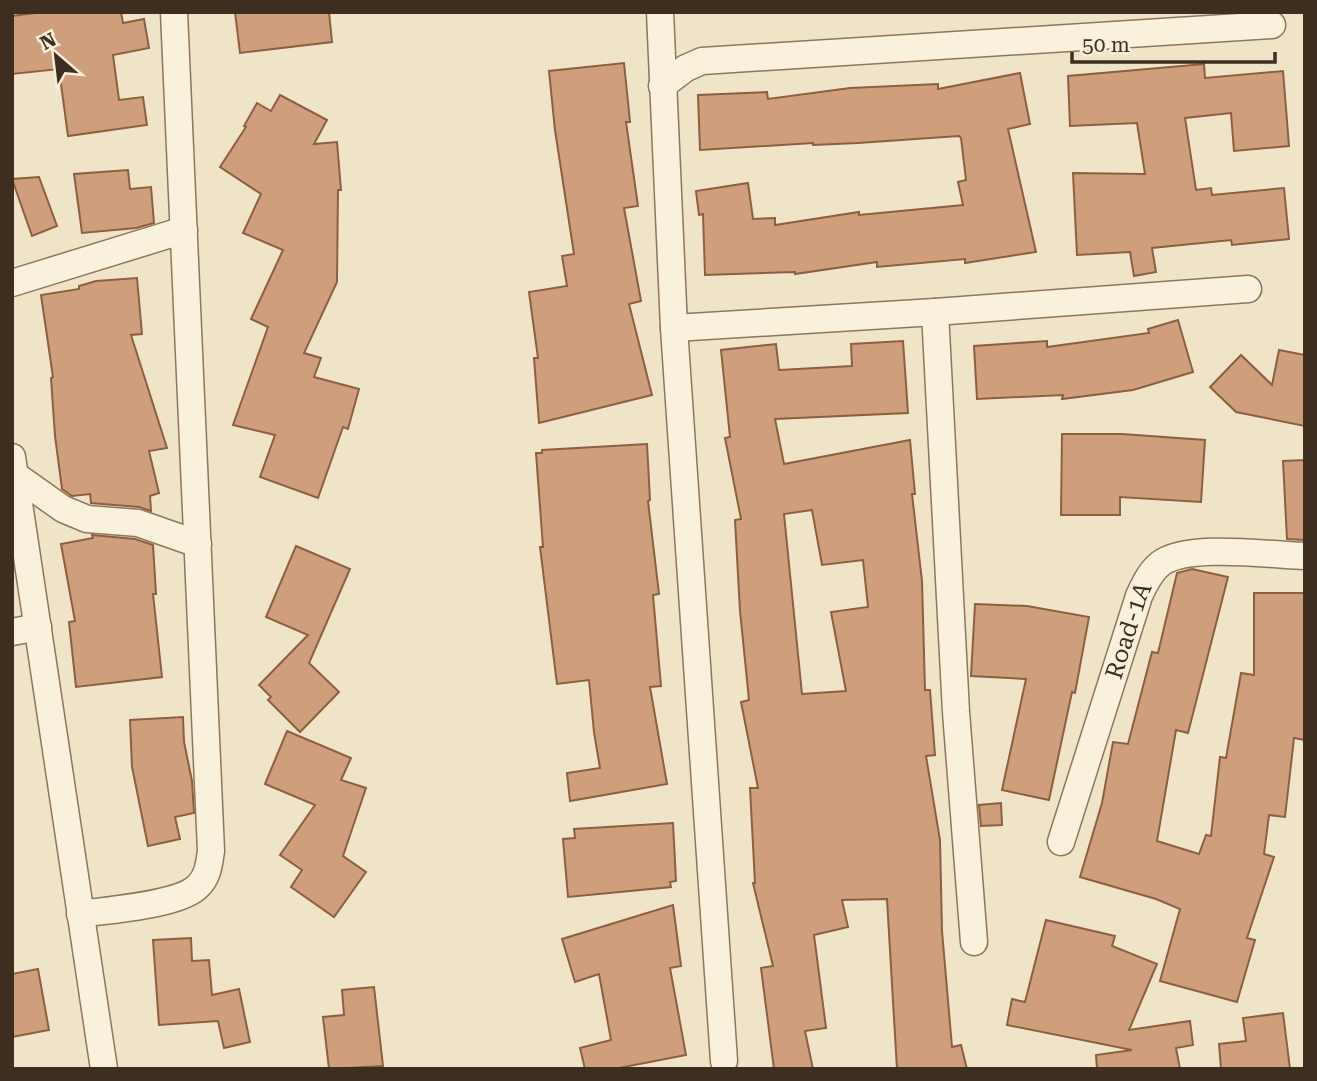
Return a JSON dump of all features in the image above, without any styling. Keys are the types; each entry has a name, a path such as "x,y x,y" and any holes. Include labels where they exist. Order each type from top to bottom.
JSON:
{"street":[{"path":"80,914 177,899 198,887 208,870 211,851 174,12"},
{"path":"660,12 674,328 724,1061"},
{"path":"662,86 686,68 702,61 1272,24"},
{"path":"12,283 184,230"},
{"path":"674,328 1248,289"},
{"path":"935,312 956,712 974,942"},
{"path":"14,466 63,509 87,519 138,523 198,544"},
{"path":"14,466 25,630 80,914 104,1069"},
{"name":"Road-1A","path":"1062,842 1085,761 1147,579 1160,565 1180,554 1212,552 1305,556"}],"building":[{"path":"43,12 121,12 123,23 144,19 149,48 113,55 119,100 143,97 147,125 68,136 59,69 12,74 12,16"},
{"path":"235,12 329,12 332,42 240,53"},
{"path":"624,63 630,122 626,122 638,206 624,208 641,301 629,304 652,395 539,423 534,358 538,358 529,292 567,286 562,256 574,254 549,71"},
{"path":"1204,64 1205,78 1283,71 1289,146 1234,151 1231,113 1185,118 1196,190 1211,188 1212,195 1284,188 1289,239 1232,245 1231,240 1152,248 1156,272 1134,276 1130,252 1077,255 1073,173 1145,174 1137,123 1070,126 1068,76"},
{"path":"1020,73 1030,124 1008,129 1036,252 965,263 965,259 877,267 877,262 795,274 705,275 703,214 699,215 696,191 748,183 753,219 775,218 775,225 859,212 859,215 963,205 958,182 966,180 959,136 700,150 698,95 767,92 768,99 850,88 938,84 938,89"},
{"path":"280,95 327,120 314,144 337,142 341,190 338,190 337,282 304,353 321,358 314,377 359,389 348,429 343,427 318,498 260,477 275,435 233,425 268,327 251,319 283,250 243,233 261,194 220,167 246,127 244,126 257,103 271,111"},
{"path":"128,170 130,189 151,187 154,223 136,228 82,233 74,174"},
{"path":"39,177 57,226 32,236 12,179"},
{"path":"137,278 142,334 131,335 167,448 149,451 159,493 150,496 151,511 139,507 91,503 90,494 72,496 62,489 55,436 53,377 41,295 79,289 79,286 96,281"},
{"path":"1178,320 1193,372 1133,390 1062,399 1063,395 977,399 974,346 1047,341 1047,347 1149,333 1148,329"},
{"path":"903,341 908,413 775,419 784,464 910,440 915,494 912,494 922,581 925,690 930,690 935,755 926,756 940,840 942,931 952,1047 961,1045 967,1069 897,1069 887,899 842,900 848,927 814,935 826,1028 805,1031 813,1069 774,1069 761,968 773,966 753,883 750,788 758,788 741,702 749,700 735,520 741,519 725,438 730,437 721,350 776,344 779,370 852,366 851,344","holes":["812,510 822,565 863,560 868,607 831,612 846,691 802,694 784,514"]},
{"path":"1279,350 1305,355 1305,426 1236,412 1210,387 1241,355 1272,385"},
{"path":"1062,434 1122,434 1205,440 1201,502 1120,497 1120,515 1061,515"},
{"path":"647,444 648,501 659,594 653,595 661,686 650,687 667,784 570,801 567,773 600,768 589,680 557,684 540,547 543,547 536,453 542,453 542,450"},
{"path":"1305,460 1305,540 1287,539 1283,461"},
{"path":"92,535 135,539 153,545 156,594 153,594 162,677 76,687 69,622 75,621 61,544 93,538"},
{"path":"296,546 350,569 309,663 339,692 300,732 268,700 271,697 259,685 308,635 266,617"},
{"path":"1192,569 1228,577 1188,733 1176,730 1157,841 1199,854 1206,835 1211,836 1220,757 1226,758 1241,673 1254,675 1254,593 1305,593 1305,740 1294,738 1285,817 1269,815 1264,854 1274,857 1247,938 1255,940 1237,1002 1160,981 1180,909 1156,899 1080,877 1102,803 1113,742 1128,744 1152,652 1158,653 1177,573"},
{"path":"975,604 1027,606 1089,617 1075,693 1072,692 1049,800 1002,790 1026,679 971,676"},
{"path":"183,717 194,813 175,817 180,839 148,846 132,767 130,720"},
{"path":"287,731 351,758 341,780 366,788 343,856 366,872 334,917 291,887 302,870 280,855 315,805 265,784"},
{"path":"1001,803 1002,825 981,826 979,805"},
{"path":"673,823 676,881 670,882 671,887 568,897 563,839 575,838 574,829"},
{"path":"673,905 681,966 670,968 686,1055 614,1069 585,1069 580,1048 611,1040 599,974 575,982 562,939"},
{"path":"1046,920 1115,936 1112,946 1157,964 1129,1030 1190,1021 1193,1045 1176,1048 1180,1069 1097,1069 1096,1055 1132,1050 1007,1025 1012,999 1025,1002"},
{"path":"191,938 192,961 209,960 212,995 239,989 250,1042 224,1048 218,1021 159,1025 153,940"},
{"path":"38,969 49,1030 12,1037 12,974"},
{"path":"374,987 383,1066 329,1069 323,1017 344,1015 342,990"},
{"path":"1283,1013 1290,1069 1221,1069 1219,1044 1246,1041 1243,1018"}]}
